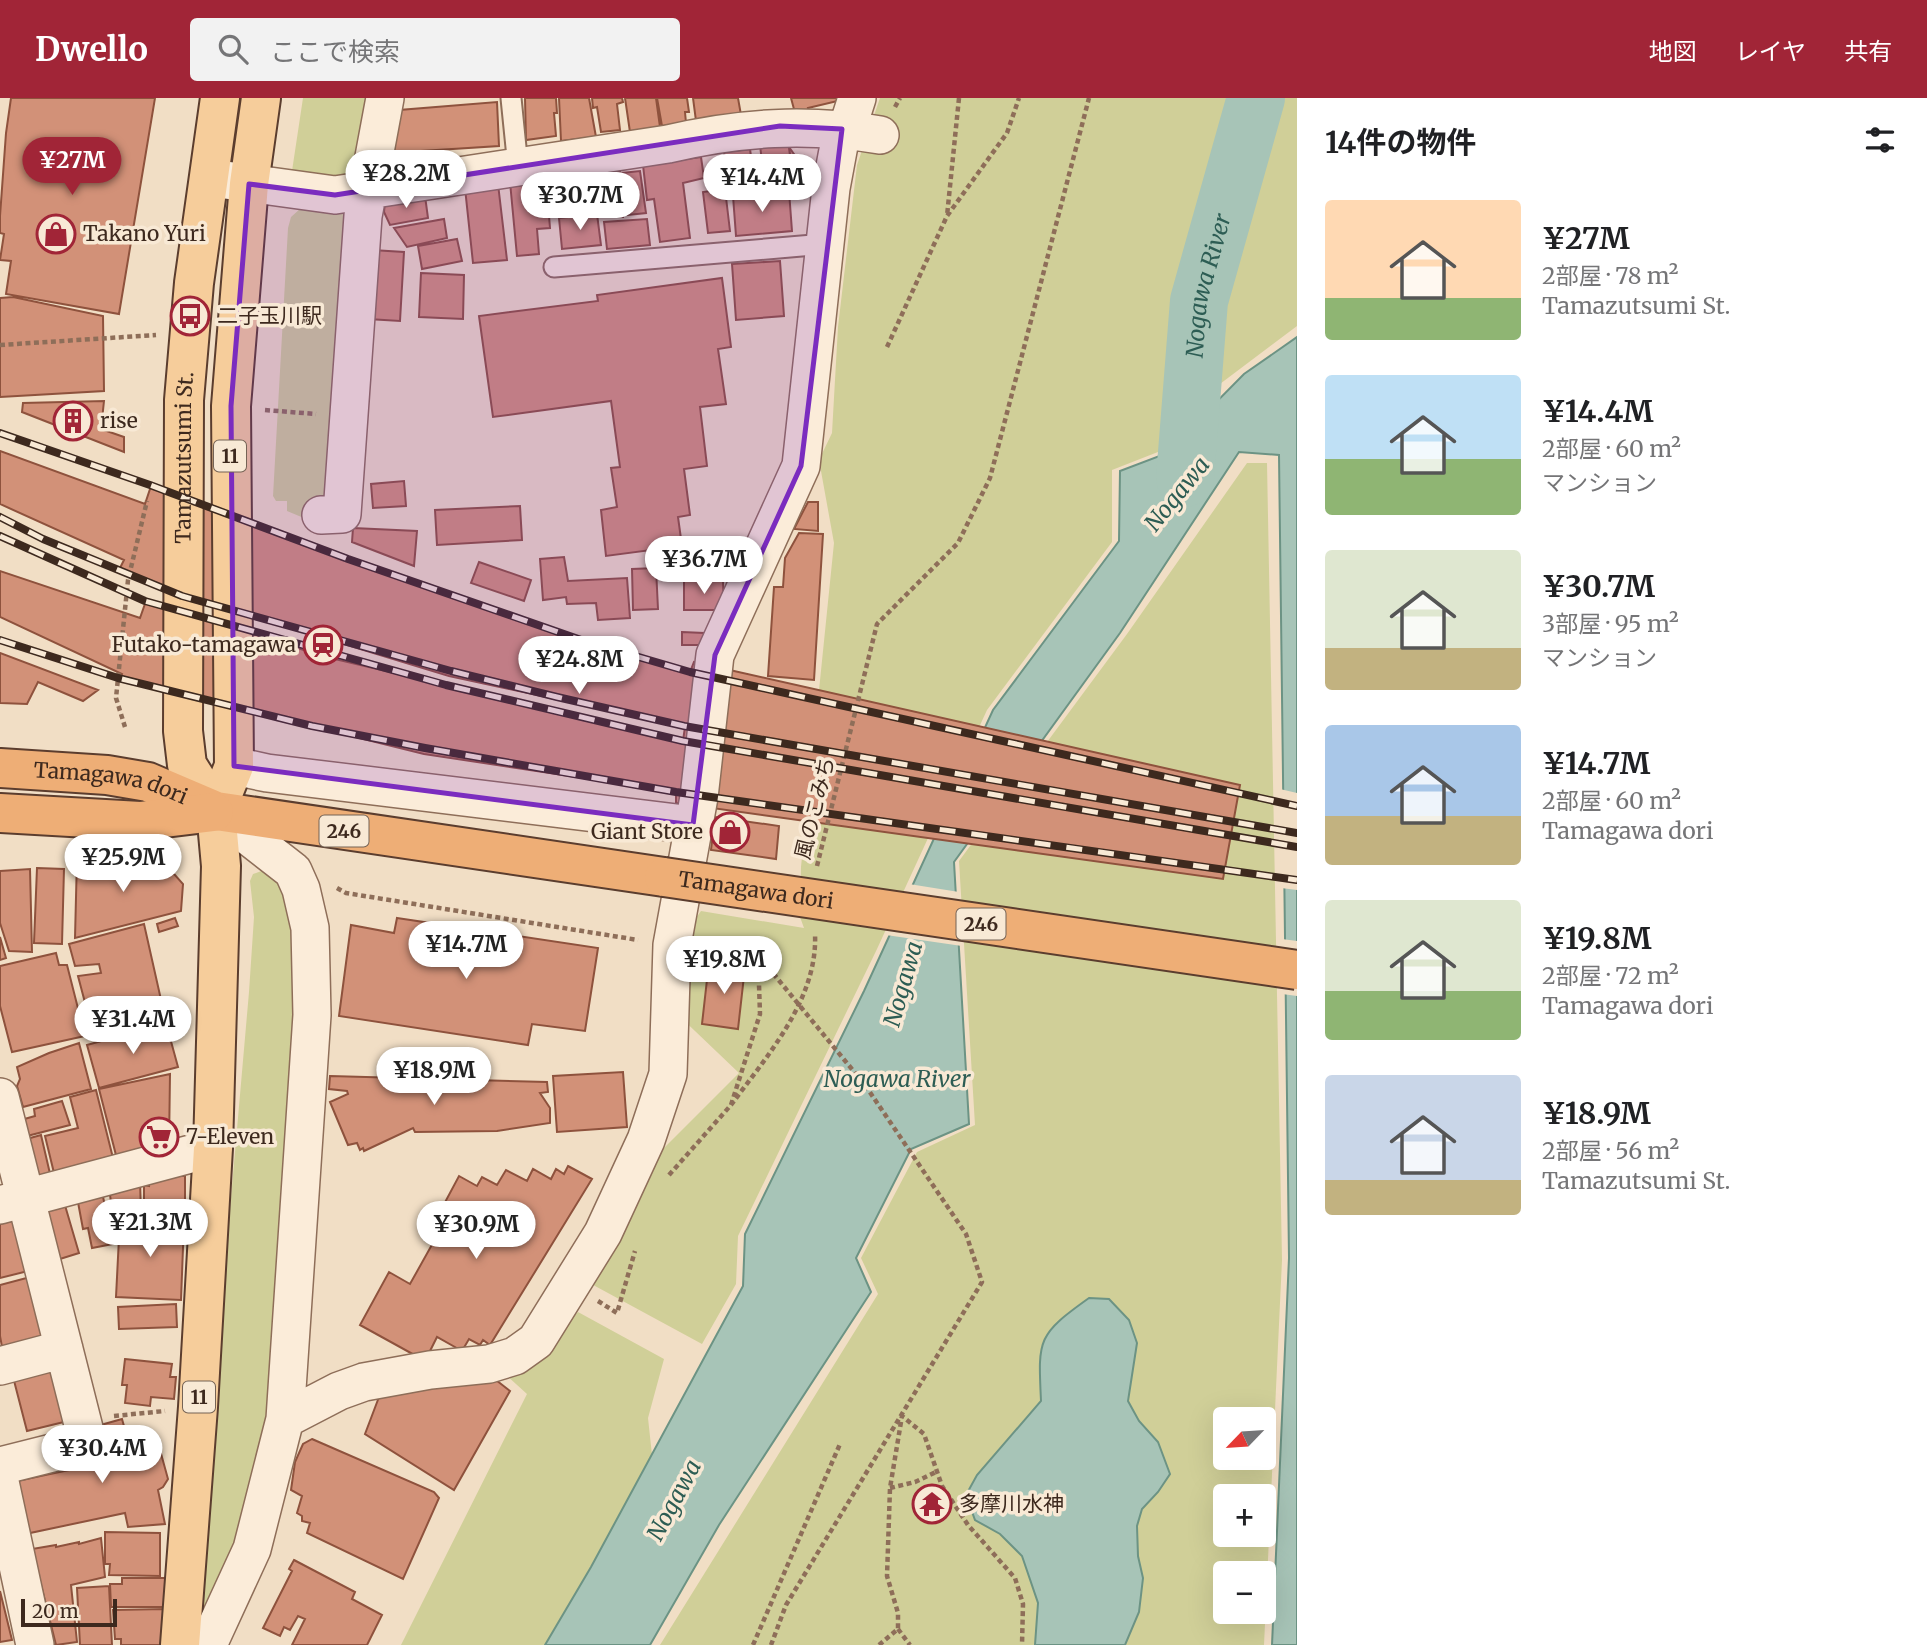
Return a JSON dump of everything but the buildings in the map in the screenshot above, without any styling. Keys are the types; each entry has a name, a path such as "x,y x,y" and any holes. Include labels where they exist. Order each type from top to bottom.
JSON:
{"highway":[{"name":"Tamagawa dori","path":"0,768 107,775 148,782 216,811 1297,970"},
{"name":"Tamagawa dori","path":"0,813 140,821 216,811"}],"main road":[{"name":"Tamazutsumi St.","path":"216,811 187,765 182,710 184,400 190,316 207,177 220,98"},
{"name":"Tamazutsumi St.","path":"180,1645 198,1407 213,1148 221,866 216,811 233,766 231,406 249,184 261,98"}],"street":[{"path":"321,515 342,514 359,264 367,191 385,98"},
{"path":"755,98 780,126"},
{"path":"207,177 335,195 849,113 880,135"},
{"path":"285,1419 364,1382 430,1370 489,1364 515,1356 536,1341 603,1233 646,1140 668,1074 672,945 699,797 715,655 801,466 831,188 849,113"},
{"path":"233,766 267,773 693,825"},
{"path":"202,1645 212,1636 252,1549 285,1419 312,1015 310,928 301,889 293,871 216,811"},
{"path":"0,1097 13,1201 64,1349 88,1444 0,1466"},
{"path":"13,1201 213,1148"},
{"path":"0,1366 64,1349"},
{"path":"0,1482 4,1521 35,1645"}],"lane":[{"path":"511,98 518,167"},
{"path":"554,267 825,244"}],"path":[{"path":"947,216 959,98"},
{"path":"887,347 947,216 1007,133 1019,98"},
{"name":"風のこみち","path":"816,873 877,624 958,543 990,478 1088,98"},
{"path":"0,345 157,335"},
{"path":"275,411 320,415"},
{"path":"336,887 346,893 672,945 758,955 865,1085 966,1234 982,1282 786,1605 771,1645"},
{"path":"668,1176 731,1105 777,1043 808,984 816,953 814,928"},
{"path":"731,1105 760,1014 758,955"},
{"path":"82,1420 198,1407"},
{"path":"902,1416 924,1434 942,1486 968,1525 1015,1578 1023,1604 1022,1645"},
{"path":"902,1416 890,1488 887,1576 898,1613 898,1629 910,1645"},
{"path":"753,1645 840,1444"},
{"path":"890,1488 915,1482 938,1471"},
{"path":"879,1645 898,1629"}],"highlighted area":[{"path":"780,126 842,129 801,466 715,655 693,825 234,766 231,406 249,184 335,195"}],"shaded area":[{"path":"303,98 375,98 362,182 292,171"},
{"path":"880,98 1233,98 1183,311 1163,450 1112,470 1112,542 987,710 877,949 738,1236 736,1284 702,1344 584,1280 628,1184 739,1073 673,1010 693,922 701,911 804,928 800,917 801,867 834,543 819,460 832,433 838,327 857,165"},
{"path":"1264,98 1297,98 1297,326 1204,396 1214,288"},
{"path":"310,200 349,213 332,504 311,521 287,511 287,501 276,501 273,496 288,228 291,217"},
{"path":"1247,463 1267,463 1282,1260 1275,1407 1213,1407 1213,1470 1272,1470 1272,1484 1213,1484 1213,1547 1269,1547 1268,1561 1213,1561 1213,1624 1265,1624 1264,1645 660,1645 878,1294 861,1258 917,1152 975,1125 959,861 1127,634"},
{"path":"267,869 280,875 298,929 276,1394 254,1514 202,1615 221,1312 254,917 250,881 253,874"},
{"path":"578,1312 664,1359 648,1418 652,1455 545,1645 401,1645 527,1394 504,1373 544,1347"}],"water":[{"name":"Nogawa River","path":"1297,337 1297,1645 1272,1645 1273,1624 1276,1624 1276,1561 1289,1258 1279,455 1239,452 1120,633 954,862 969,1124 911,1149 856,1258 871,1292 719,1525 650,1645 545,1645 591,1567 743,1286 745,1234 864,991 993,710 1119,541 1120,471 1165,454 1244,374"},
{"path":"1089,1298 1109,1299 1129,1320 1137,1343 1128,1401 1139,1421 1158,1442 1170,1474 1142,1509 1137,1526 1138,1556 1143,1578 1139,1612 1125,1645 1035,1645 1038,1603 1022,1556 1000,1534 975,1520 966,1495 977,1475 1041,1401 1040,1364 1044,1340 1059,1321"}],"pier":[{"path":"1280,789 1297,793 1297,890 1281,888"},
{"path":"909,884 959,892 962,946 886,935"},
{"path":"1282,939 1297,941 1297,996 1282,994"}],"waterway":[{"name":"Nogawa River","path":"1185,478 1199,301 1256,98"}],"railway":[{"path":"0,433 584,641 690,672 1297,806"},
{"path":"0,517 43,539 182,596 451,671 557,697 684,726 1297,833"},
{"path":"0,536 145,601 446,685 683,741 1297,847"},
{"path":"0,640 118,678 312,726 425,748 676,792 1297,880"}],"place":[{"name":"Takano Yuri","path":"56,234"},
{"name":"二子玉川駅","path":"190,316"},
{"name":"rise","path":"73,421"},
{"name":"Futako-tamagawa","path":"323,645"},
{"name":"Giant Store","path":"730,832"},
{"name":"7-Eleven","path":"159,1137"},
{"name":"多摩川水神","path":"932,1504"}],"water label":[{"name":"Nogawa","path":"1177,494"},
{"name":"Nogawa","path":"903,984"},
{"name":"Nogawa","path":"674,1500"}]}
